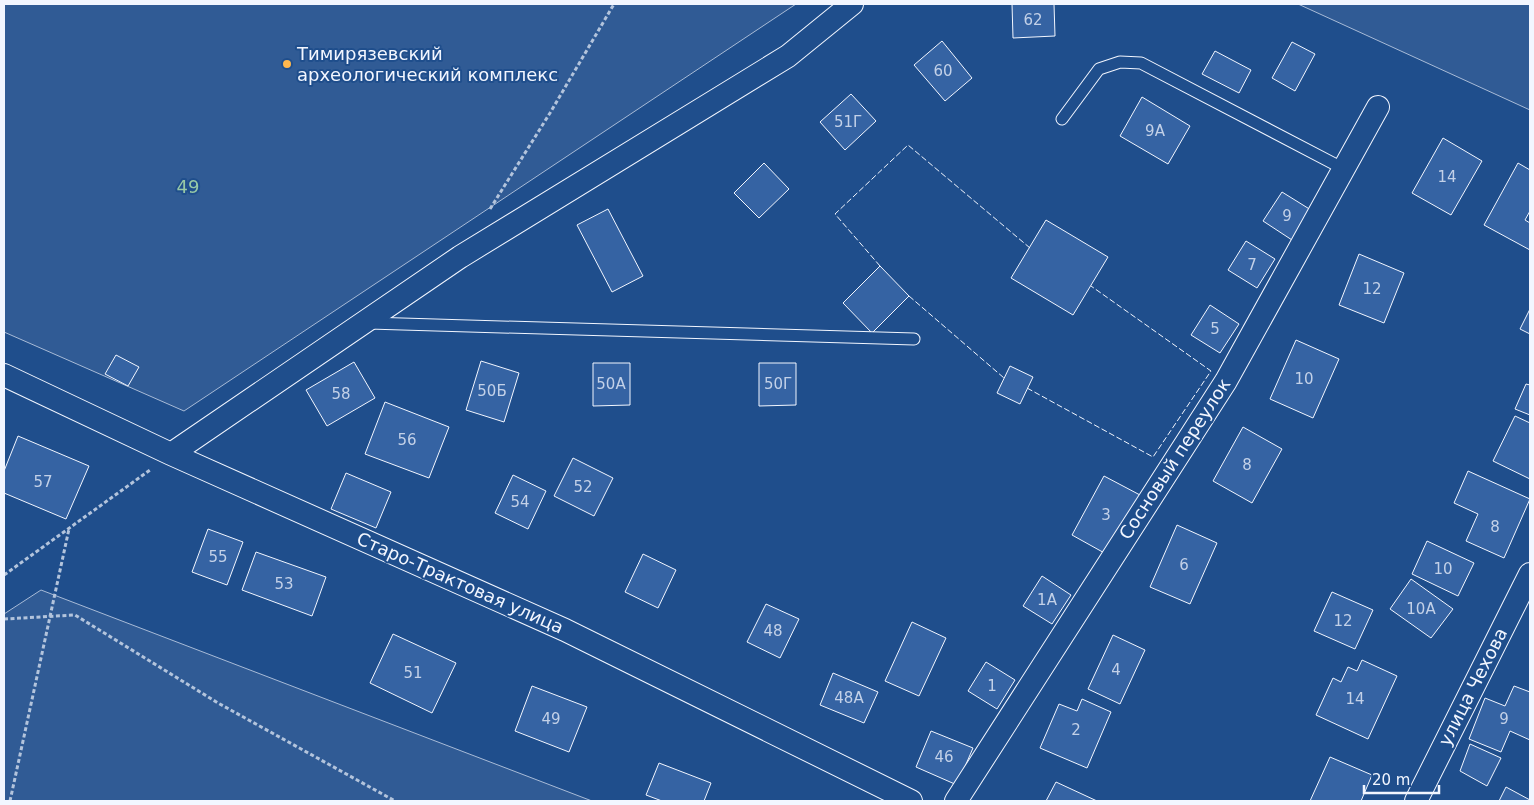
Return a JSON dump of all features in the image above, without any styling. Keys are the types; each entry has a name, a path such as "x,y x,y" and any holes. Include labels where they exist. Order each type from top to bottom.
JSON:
{"street":[{"path":"171,454 365,323 460,256 788,56 852,4"},
{"name":"Сосновый переулок","path":"956,801 1226,381 1378,108"},
{"name":"Старо-Трактовая улица","path":"4,375 171,454 565,630 911,801"},
{"name":"улица Чехова","path":"1416,801 1530,574"}],"lane":[{"path":"1062,119 1099,69 1120,62 1141,63 1344,169"},
{"path":"365,323 914,339"}],"path":[{"path":"487,214 550,113 614,4"},
{"path":"4,575 171,454"},
{"path":"10,801 69,529"},
{"path":"4,619 75,615 218,703 395,801"}],"shaded area":[{"name":"49","path":"4,4 796,4 184,411 4,332"},
{"path":"1298,4 1530,4 1530,110"},
{"path":"41,590 592,801 4,801 4,614"}],"building":[{"path":"1012,4 1054,4 1055,36 1013,38"},
{"path":"942,41 972,78 945,101 914,65"},
{"path":"1292,42 1315,54 1295,91 1272,78"},
{"path":"1215,51 1251,70 1239,93 1202,74"},
{"path":"851,94 876,121 845,150 820,122"},
{"path":"1142,97 1190,126 1168,164 1120,136"},
{"path":"1443,138 1482,161 1451,215 1412,193"},
{"path":"764,163 789,189 759,218 734,193"},
{"path":"1518,163 1530,170 1530,211 1525,220 1530,223 1530,250 1484,225"},
{"path":"1282,192 1311,210 1292,240 1263,221"},
{"path":"608,209 643,276 612,292 577,225"},
{"path":"1046,220 1108,257 1073,315 1011,278"},
{"path":"1246,241 1275,259 1257,288 1228,270"},
{"path":"1359,254 1404,273 1384,323 1339,305"},
{"path":"880,266 909,296 872,333 843,303"},
{"path":"1210,305 1239,324 1220,353 1191,335"},
{"path":"1530,309 1530,334 1520,329"},
{"path":"1296,340 1339,359 1313,418 1270,399"},
{"path":"116,355 139,367 128,386 105,374"},
{"path":"481,361 519,373 504,422 466,410"},
{"path":"354,362 375,398 327,426 306,390"},
{"path":"593,363 630,363 630,405 593,406"},
{"path":"759,363 796,363 796,405 759,406"},
{"path":"1010,366 1033,377 1020,404 997,393"},
{"path":"1526,384 1530,385 1530,415 1515,409"},
{"path":"385,402 449,427 429,478 365,454"},
{"path":"1515,416 1530,423 1530,479 1493,461"},
{"path":"1243,427 1282,449 1252,503 1213,481"},
{"path":"18,436 89,466 66,519 4,493 4,471"},
{"path":"573,458 613,478 594,516 554,496"},
{"path":"1468,471 1530,499 1504,558 1466,541 1478,514 1454,503"},
{"path":"346,473 391,492 376,528 331,509"},
{"path":"513,475 546,491 528,529 495,513"},
{"path":"1104,476 1140,495 1108,555 1072,535"},
{"path":"1177,525 1217,543 1190,604 1150,587"},
{"path":"208,529 243,542 227,585 192,572"},
{"path":"1427,541 1474,563 1458,596 1412,574"},
{"path":"256,552 326,577 312,616 242,590"},
{"path":"643,554 676,570 658,608 625,592"},
{"path":"1042,576 1071,595 1052,624 1023,606"},
{"path":"1411,579 1453,609 1431,638 1390,609"},
{"path":"1332,592 1373,610 1355,649 1314,631"},
{"path":"766,604 799,619 780,658 747,642"},
{"path":"912,622 946,638 919,696 885,681"},
{"path":"393,634 456,663 432,713 370,683"},
{"path":"1113,635 1145,650 1120,704 1088,689"},
{"path":"1362,660 1397,676 1368,739 1316,715 1333,678 1341,682 1348,667 1357,671"},
{"path":"986,662 1015,680 997,709 968,691"},
{"path":"833,673 878,692 864,723 820,705"},
{"path":"532,686 587,707 569,752 515,731"},
{"path":"1514,686 1530,692 1530,740 1510,731 1501,752 1469,739 1485,698 1505,706"},
{"path":"1082,699 1111,712 1087,768 1040,748 1059,704 1077,711"},
{"path":"931,731 973,748 957,785 916,767"},
{"path":"1470,744 1501,758 1487,786 1460,771"},
{"path":"1330,757 1372,775 1361,801 1310,801"},
{"path":"659,763 711,783 704,801 662,801 646,795"},
{"path":"1056,782 1097,801 1046,801"},
{"path":"1506,787 1530,800 1530,801 1499,801"}],"fence":[{"path":"880,266 835,214 908,145 1030,248"},
{"path":"1027,388 1153,457 1211,371 1091,286"},
{"path":"909,296 1004,378"}],"place":[{"name":"Тимирязевский археологический комплекс","path":"287,64"}]}
